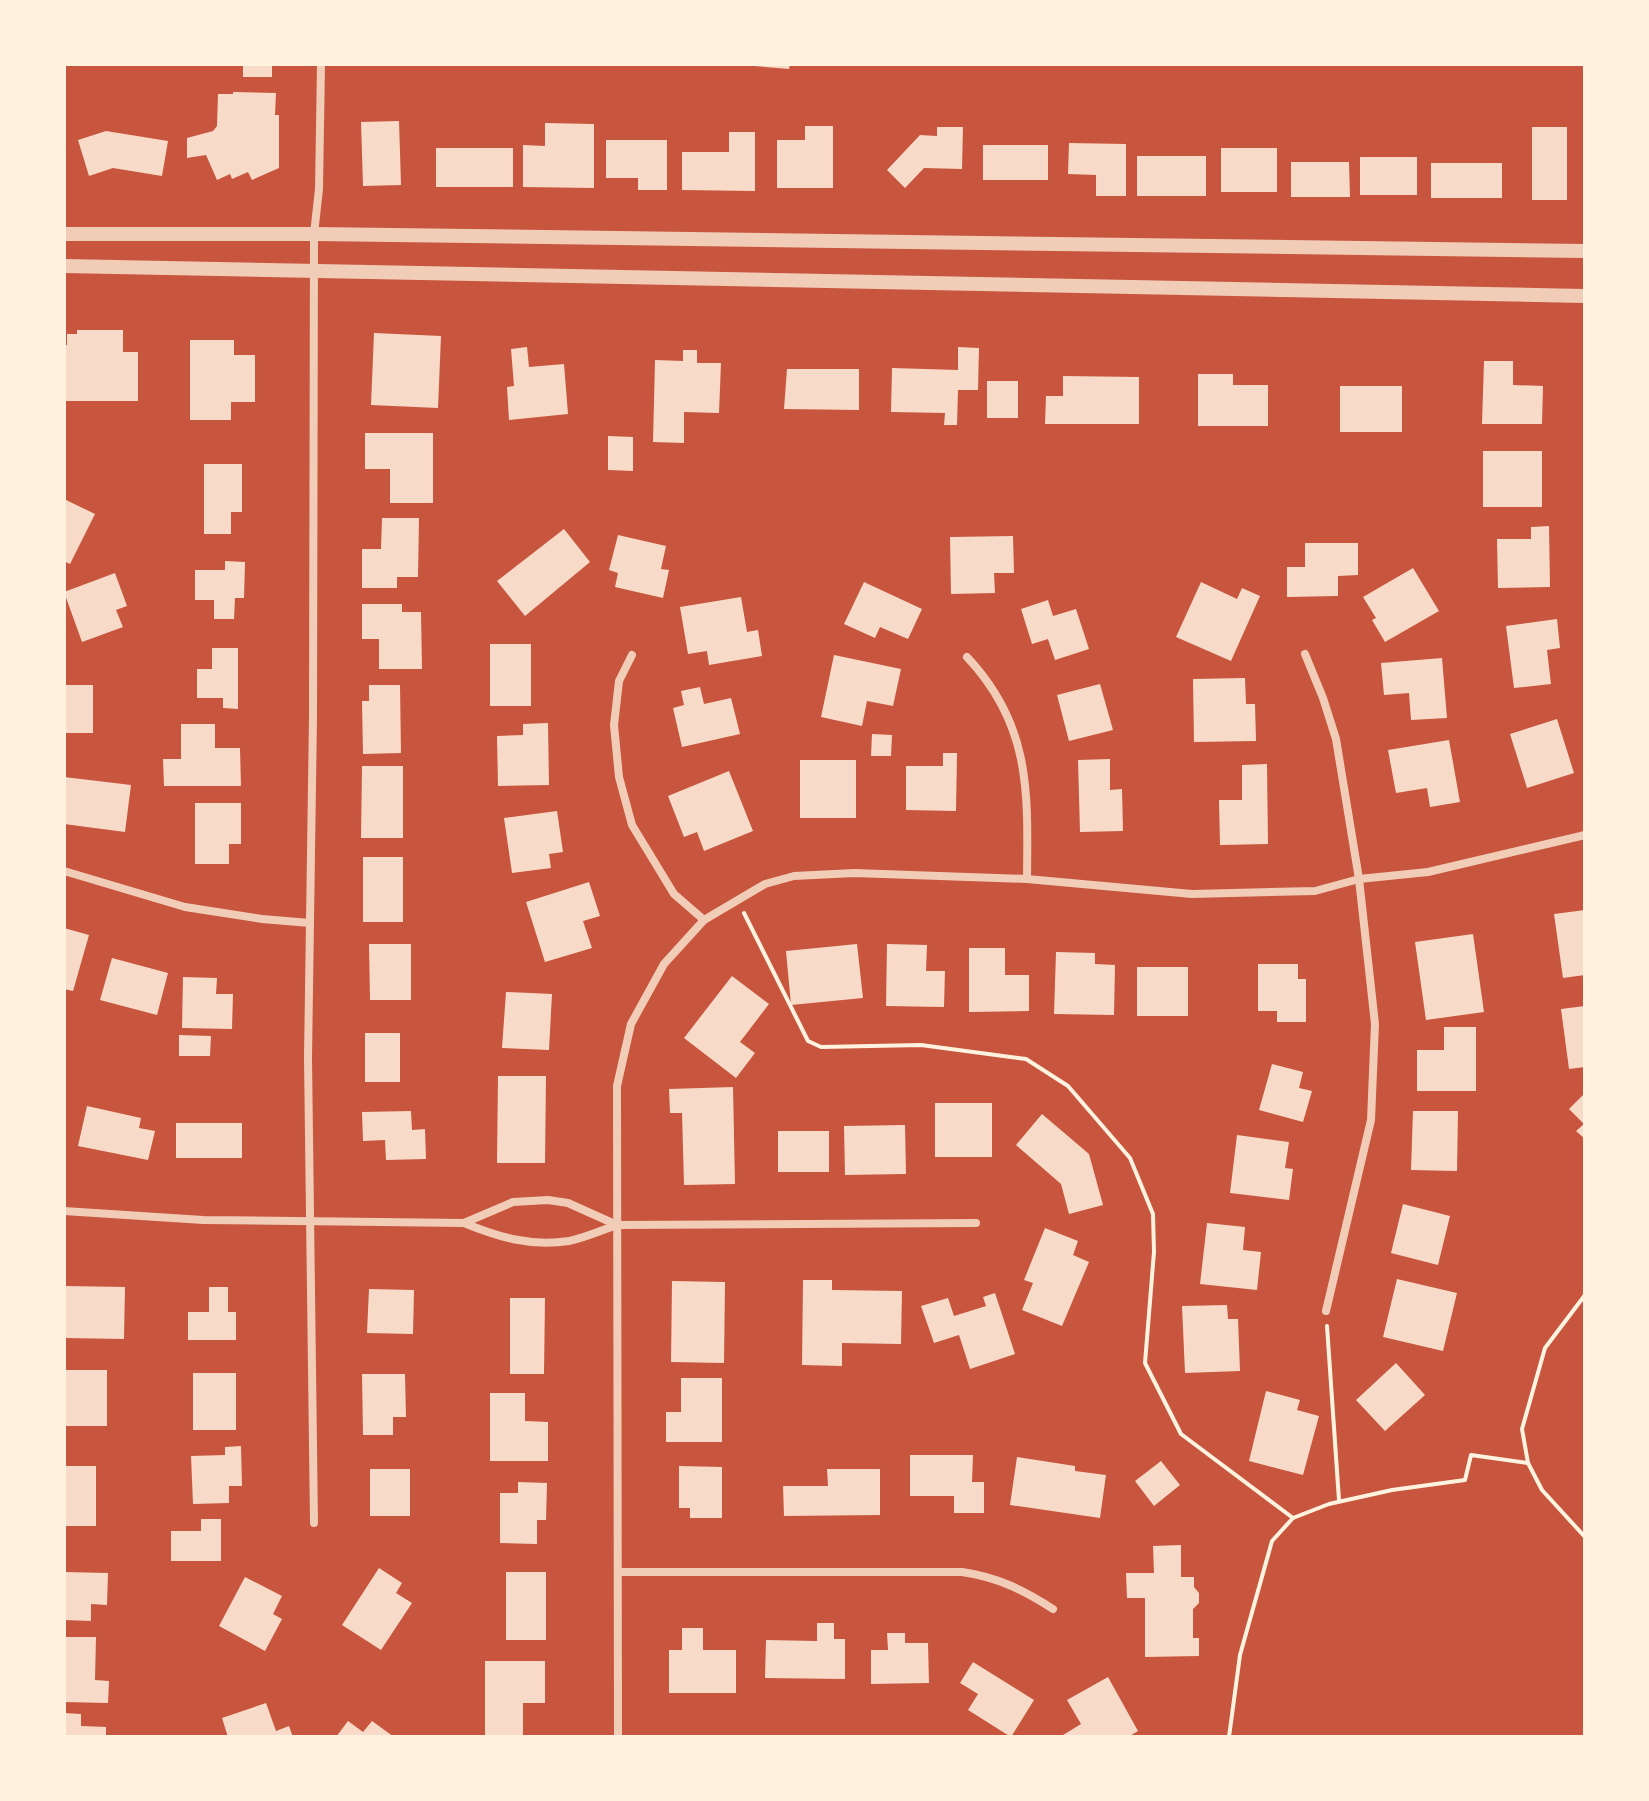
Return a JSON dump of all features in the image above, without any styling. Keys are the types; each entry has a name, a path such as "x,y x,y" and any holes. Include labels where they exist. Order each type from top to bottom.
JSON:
{"street":[{"path":"314,1523 308,1058 313,717 314,234 319,189 321,64"},
{"path":"64,234 314,234 1585,251"},
{"path":"64,266 1585,296"},
{"path":"1305,654 1336,739 1359,879 1375,1024 1371,1120 1326,1311"},
{"path":"632,655 619,681 614,725 619,777 632,825 674,894 704,920"},
{"path":"967,657 987,678 1014,729 1028,801 1027,879"},
{"path":"618,1737 617,1086 631,1024 664,964 704,920 765,884 794,876 854,873 1027,879 1192,894 1315,891 1359,879 1428,872 1585,835"},
{"path":"64,871 185,907 310,923"},
{"path":"464,1223 513,1202 548,1200 568,1203 617,1225"},
{"path":"64,1211 203,1220 464,1223 498,1238 528,1242 569,1241 617,1225 976,1223"},
{"path":"620,1572 962,1572 991,1576 1027,1592 1053,1609"}],"path":[{"path":"737,900 808,1041 821,1047 921,1045 1026,1059 1068,1086 1130,1158 1153,1214 1152,1284 1145,1363 1181,1434 1293,1518"},
{"path":"1585,1295 1545,1348 1522,1429 1528,1463 1542,1490 1585,1537"},
{"path":"1326,1311 1339,1501"},
{"path":"1229,1737 1240,1655 1272,1541 1293,1518 1339,1501 1465,1480 1471,1455 1528,1463"}],"building":[{"path":"243,64 272,64 272,77 243,77"},
{"path":"754,64 790,64 789,69"},
{"path":"276,93 279,168 252,180 248,172 232,179 230,174 217,180 206,155 187,158 187,138 213,131 217,126 218,94"},
{"path":"399,121 401,185 363,186 361,122"},
{"path":"545,123 594,124 594,188 523,187 523,145 545,146"},
{"path":"805,126 833,126 833,188 777,188 777,140 805,140"},
{"path":"937,127 963,127 962,169 924,168 905,188 887,170 920,135 937,136"},
{"path":"1532,127 1567,127 1567,200 1532,200"},
{"path":"106,131 168,141 162,176 113,168 89,176 78,140"},
{"path":"729,132 755,132 755,191 682,190 682,152 729,152"},
{"path":"606,140 667,140 667,190 638,190 638,178 606,178"},
{"path":"1069,143 1126,144 1126,196 1096,196 1096,175 1068,174"},
{"path":"983,145 1048,145 1048,180 983,180"},
{"path":"436,148 513,148 513,187 436,187"},
{"path":"1221,148 1277,148 1277,192 1221,192"},
{"path":"1137,156 1206,156 1206,196 1137,196"},
{"path":"1360,157 1417,157 1417,195 1360,195"},
{"path":"1291,162 1349,162 1350,197 1291,197"},
{"path":"1431,163 1502,163 1502,198 1431,198"},
{"path":"77,330 123,330 123,352 138,352 138,401 64,401 64,345 67,345 67,334 77,334"},
{"path":"374,333 441,336 438,408 371,405"},
{"path":"190,340 234,340 234,355 255,355 255,402 231,402 231,420 190,420"},
{"path":"527,347 529,367 564,364 568,414 509,420 507,387 514,386 511,349"},
{"path":"958,347 979,348 978,390 958,390 957,425 944,425 945,413 891,412 892,368 958,370"},
{"path":"683,350 697,350 697,363 721,363 719,413 684,412 684,443 653,442 655,360 683,361"},
{"path":"1484,361 1513,361 1513,385 1543,386 1542,424 1482,424"},
{"path":"787,369 859,369 859,410 784,409"},
{"path":"1198,374 1233,374 1233,385 1268,385 1268,426 1198,426"},
{"path":"1063,376 1139,377 1139,424 1045,424 1046,396 1063,396"},
{"path":"987,381 1018,381 1018,418 987,418"},
{"path":"1340,386 1402,386 1402,432 1340,432"},
{"path":"365,433 433,433 433,503 390,503 390,469 365,469"},
{"path":"608,436 633,437 633,471 608,470"},
{"path":"1483,451 1542,451 1542,507 1483,507"},
{"path":"204,464 242,464 242,512 231,512 231,534 204,534"},
{"path":"64,499 95,514 70,564 64,561"},
{"path":"382,518 419,518 418,577 397,577 397,588 362,588 362,549 381,549"},
{"path":"1549,526 1550,587 1498,588 1497,539 1531,539 1531,527"},
{"path":"564,529 590,562 525,616 497,581"},
{"path":"618,535 666,546 661,569 669,570 663,598 615,587 618,573 609,570"},
{"path":"1013,536 1014,573 994,573 995,593 951,594 950,537"},
{"path":"1305,543 1358,543 1358,575 1338,576 1338,596 1287,597 1287,567 1305,567"},
{"path":"225,561 245,562 244,598 235,598 234,619 214,619 214,600 195,600 195,570 225,570"},
{"path":"1413,568 1439,611 1385,642 1372,620 1376,618 1363,597"},
{"path":"115,573 127,606 116,610 123,627 82,642 64,592"},
{"path":"864,582 922,609 908,639 880,627 875,638 844,624"},
{"path":"1201,582 1237,599 1242,588 1260,596 1231,661 1176,637"},
{"path":"741,597 747,632 758,630 762,656 709,665 707,651 688,654 680,607"},
{"path":"1048,600 1053,616 1076,609 1089,649 1055,660 1048,639 1032,644 1021,609"},
{"path":"362,604 402,604 402,612 421,612 422,669 379,669 379,639 362,639"},
{"path":"1557,619 1560,648 1547,650 1551,684 1514,688 1506,626"},
{"path":"490,644 531,644 531,706 490,706"},
{"path":"212,648 238,648 238,709 223,708 223,698 197,698 197,669 212,669"},
{"path":"834,655 901,669 893,706 867,701 862,726 821,717"},
{"path":"1442,658 1447,718 1411,720 1409,693 1384,695 1381,663"},
{"path":"1245,678 1246,704 1255,704 1256,741 1194,742 1193,679"},
{"path":"1100,684 1113,730 1069,741 1057,695"},
{"path":"64,685 93,685 93,733 64,733"},
{"path":"369,685 400,685 401,753 363,754 362,701 369,701"},
{"path":"700,687 704,704 731,698 740,734 682,747 673,708 684,705 681,691"},
{"path":"1557,719 1574,773 1527,788 1510,734"},
{"path":"548,723 549,785 498,786 497,736 523,735 523,724"},
{"path":"181,724 215,724 215,748 240,748 241,786 164,786 163,759 181,759"},
{"path":"872,734 892,735 891,756 871,756"},
{"path":"1449,740 1460,802 1430,807 1427,788 1396,793 1388,750"},
{"path":"943,753 957,753 956,811 906,810 906,766 943,766"},
{"path":"1110,759 1110,790 1122,789 1123,831 1080,832 1078,760"},
{"path":"800,760 856,760 856,818 800,818"},
{"path":"1267,764 1268,844 1220,845 1219,800 1242,800 1242,765"},
{"path":"362,766 403,766 403,838 361,838"},
{"path":"729,771 753,831 704,851 697,832 684,837 668,796"},
{"path":"64,777 131,785 125,832 64,824"},
{"path":"195,803 241,803 241,844 229,844 229,864 195,864"},
{"path":"557,811 563,852 549,854 551,868 512,873 504,818"},
{"path":"363,857 403,857 403,922 363,922"},
{"path":"589,882 600,916 583,921 592,948 545,962 526,902"},
{"path":"1585,910 1585,975 1563,978 1554,914"},
{"path":"64,928 89,935 73,991 64,989"},
{"path":"1473,934 1484,1012 1426,1020 1415,942"},
{"path":"369,944 411,944 411,1000 370,1000"},
{"path":"857,944 863,998 791,1005 786,951"},
{"path":"887,944 927,945 926,971 945,971 944,1007 886,1006"},
{"path":"969,948 1005,948 1005,975 1029,975 1029,1011 969,1012"},
{"path":"1056,952 1095,953 1095,964 1115,965 1114,1015 1054,1014"},
{"path":"112,958 168,973 157,1015 100,1000"},
{"path":"1258,964 1298,964 1298,979 1306,979 1306,1022 1277,1022 1277,1011 1258,1011"},
{"path":"1137,967 1188,967 1188,1016 1137,1016"},
{"path":"732,976 769,1004 740,1042 755,1053 736,1078 684,1038"},
{"path":"183,977 217,978 216,994 233,994 232,1029 182,1028"},
{"path":"506,992 552,994 549,1050 502,1048"},
{"path":"1585,1006 1585,1067 1569,1069 1561,1009"},
{"path":"1444,1027 1476,1027 1476,1091 1417,1091 1417,1050 1444,1050"},
{"path":"365,1033 400,1033 400,1082 365,1082"},
{"path":"179,1035 211,1036 210,1056 179,1056"},
{"path":"1272,1064 1303,1072 1299,1088 1312,1091 1303,1122 1259,1110"},
{"path":"498,1076 546,1076 545,1163 497,1163"},
{"path":"733,1087 735,1184 684,1185 682,1113 670,1113 669,1089"},
{"path":"1585,1093 1585,1139 1576,1131 1584,1124 1569,1109"},
{"path":"935,1103 992,1103 992,1157 935,1157"},
{"path":"87,1106 141,1118 139,1128 155,1131 148,1160 78,1146"},
{"path":"411,1111 412,1130 425,1129 426,1159 386,1160 385,1140 363,1141 362,1112"},
{"path":"1413,1111 1458,1111 1457,1171 1411,1170"},
{"path":"1042,1114 1089,1154 1103,1205 1069,1214 1061,1184 1016,1145"},
{"path":"176,1123 242,1123 242,1158 176,1158"},
{"path":"905,1125 906,1174 845,1175 844,1126"},
{"path":"778,1131 829,1131 829,1172 778,1172"},
{"path":"1237,1135 1289,1142 1285,1168 1293,1169 1289,1200 1230,1193"},
{"path":"1403,1204 1450,1216 1438,1265 1391,1253"},
{"path":"1207,1223 1245,1227 1243,1250 1261,1252 1257,1290 1200,1284"},
{"path":"1045,1228 1078,1241 1073,1255 1089,1262 1062,1326 1022,1310 1033,1283 1024,1280"},
{"path":"1397,1279 1457,1293 1443,1351 1383,1337"},
{"path":"803,1280 832,1280 832,1290 902,1291 901,1344 842,1343 842,1366 802,1365"},
{"path":"672,1281 725,1282 724,1363 671,1362"},
{"path":"64,1286 125,1287 124,1339 64,1338"},
{"path":"209,1287 228,1287 228,1312 236,1312 236,1340 188,1340 188,1312 209,1312"},
{"path":"369,1289 414,1290 413,1334 367,1333"},
{"path":"995,1293 1015,1354 970,1369 959,1335 934,1343 921,1306 948,1298 954,1316 986,1306 983,1297"},
{"path":"510,1298 545,1298 544,1374 510,1374"},
{"path":"1227,1305 1228,1319 1238,1319 1240,1371 1185,1373 1182,1306"},
{"path":"1396,1363 1425,1395 1385,1431 1356,1400"},
{"path":"64,1370 107,1370 107,1426 64,1426"},
{"path":"193,1373 236,1373 236,1430 193,1430"},
{"path":"362,1374 405,1374 406,1417 393,1417 393,1435 363,1435"},
{"path":"681,1378 722,1378 722,1442 666,1442 666,1412 681,1412"},
{"path":"1266,1391 1300,1400 1297,1410 1319,1416 1303,1475 1249,1461"},
{"path":"490,1393 525,1393 525,1421 548,1422 548,1461 490,1461"},
{"path":"241,1446 242,1486 229,1486 229,1503 193,1504 191,1456 225,1455 225,1447"},
{"path":"910,1455 973,1455 972,1482 984,1482 984,1513 954,1513 954,1496 910,1496"},
{"path":"1017,1457 1075,1466 1075,1471 1106,1475 1100,1518 1010,1505"},
{"path":"1161,1461 1180,1485 1154,1506 1135,1481"},
{"path":"64,1466 96,1466 96,1526 64,1526"},
{"path":"679,1466 722,1467 722,1518 690,1518 690,1508 679,1508"},
{"path":"370,1469 410,1469 410,1516 370,1516"},
{"path":"827,1469 880,1469 880,1515 784,1516 783,1486 828,1486"},
{"path":"518,1482 547,1483 546,1520 537,1520 537,1544 500,1543 500,1493 518,1493"},
{"path":"201,1519 221,1519 221,1561 171,1561 171,1531 201,1531"},
{"path":"1181,1545 1181,1577 1194,1577 1194,1587 1199,1593 1199,1603 1193,1609 1193,1638 1199,1638 1199,1656 1145,1657 1145,1598 1127,1598 1126,1573 1154,1573 1153,1546"},
{"path":"379,1568 402,1583 396,1593 412,1603 381,1650 342,1625"},
{"path":"64,1572 108,1573 107,1605 91,1604 91,1621 64,1620"},
{"path":"506,1572 546,1572 546,1640 506,1640"},
{"path":"245,1577 282,1596 273,1614 282,1619 265,1651 219,1626"},
{"path":"817,1623 834,1623 834,1639 845,1639 845,1679 765,1678 766,1640 817,1641"},
{"path":"682,1628 703,1628 703,1650 736,1650 736,1693 669,1693 669,1650 682,1650"},
{"path":"887,1633 905,1633 905,1643 928,1643 929,1683 871,1684 871,1650 888,1650"},
{"path":"64,1637 96,1637 95,1680 109,1681 108,1703 64,1702"},
{"path":"485,1661 545,1661 545,1703 523,1703 523,1736 485,1736"},
{"path":"973,1662 1034,1700 1011,1737 968,1710 978,1694 960,1683"},
{"path":"1108,1677 1138,1731 1128,1737 1064,1737 1081,1724 1067,1700"},
{"path":"266,1703 276,1731 289,1726 293,1737 228,1737 222,1718"},
{"path":"64,1713 81,1714 81,1726 106,1727 106,1737 64,1737"},
{"path":"348,1721 363,1732 372,1721 394,1737 336,1737"}]}
